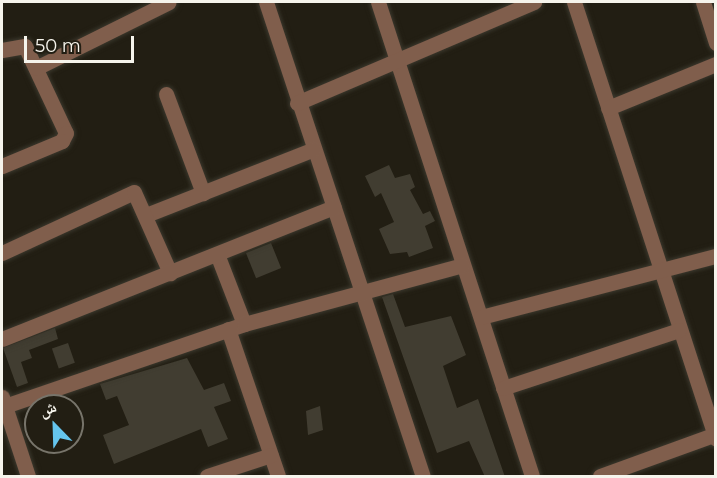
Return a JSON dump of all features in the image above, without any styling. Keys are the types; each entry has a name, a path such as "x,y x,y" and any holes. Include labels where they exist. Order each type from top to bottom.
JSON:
{"street":[{"path":"36,68 169,2"},
{"path":"266,2 297,103 362,289 423,477"},
{"path":"378,2 532,477"},
{"path":"297,103 534,2"},
{"path":"574,2 659,270 715,436 600,477"},
{"path":"703,2 716,43"},
{"path":"2,50 22,43 36,68 65,138 2,166"},
{"path":"608,108 716,64"},
{"path":"166,94 203,193"},
{"path":"146,215 314,149"},
{"path":"2,253 131,192 146,215 170,273"},
{"path":"2,339 334,207"},
{"path":"217,254 244,324"},
{"path":"481,317 716,256"},
{"path":"28,477 2,403 244,324 362,289 462,265"},
{"path":"228,329 278,477"},
{"path":"503,388 679,330"},
{"path":"207,477 271,455"}],"building":[{"path":"389,165 395,178 410,174 415,187 410,190 423,214 430,211 435,221 425,226 433,248 409,257 407,252 390,254 379,229 394,222 381,193 375,197 365,176"},
{"path":"271,243 281,268 256,278 246,253"},
{"path":"393,294 405,327 451,316 466,355 443,366 457,408 478,399 505,477 485,477 469,441 437,453 382,297"},
{"path":"55,328 58,339 29,350 32,358 21,362 28,383 17,387 3,348"},
{"path":"68,343 75,363 59,368 52,349"},
{"path":"187,358 204,390 224,383 231,401 214,407 228,439 208,447 201,429 114,464 103,435 129,425 117,396 106,400 100,384"},
{"path":"320,406 323,430 308,435 306,411"}]}
